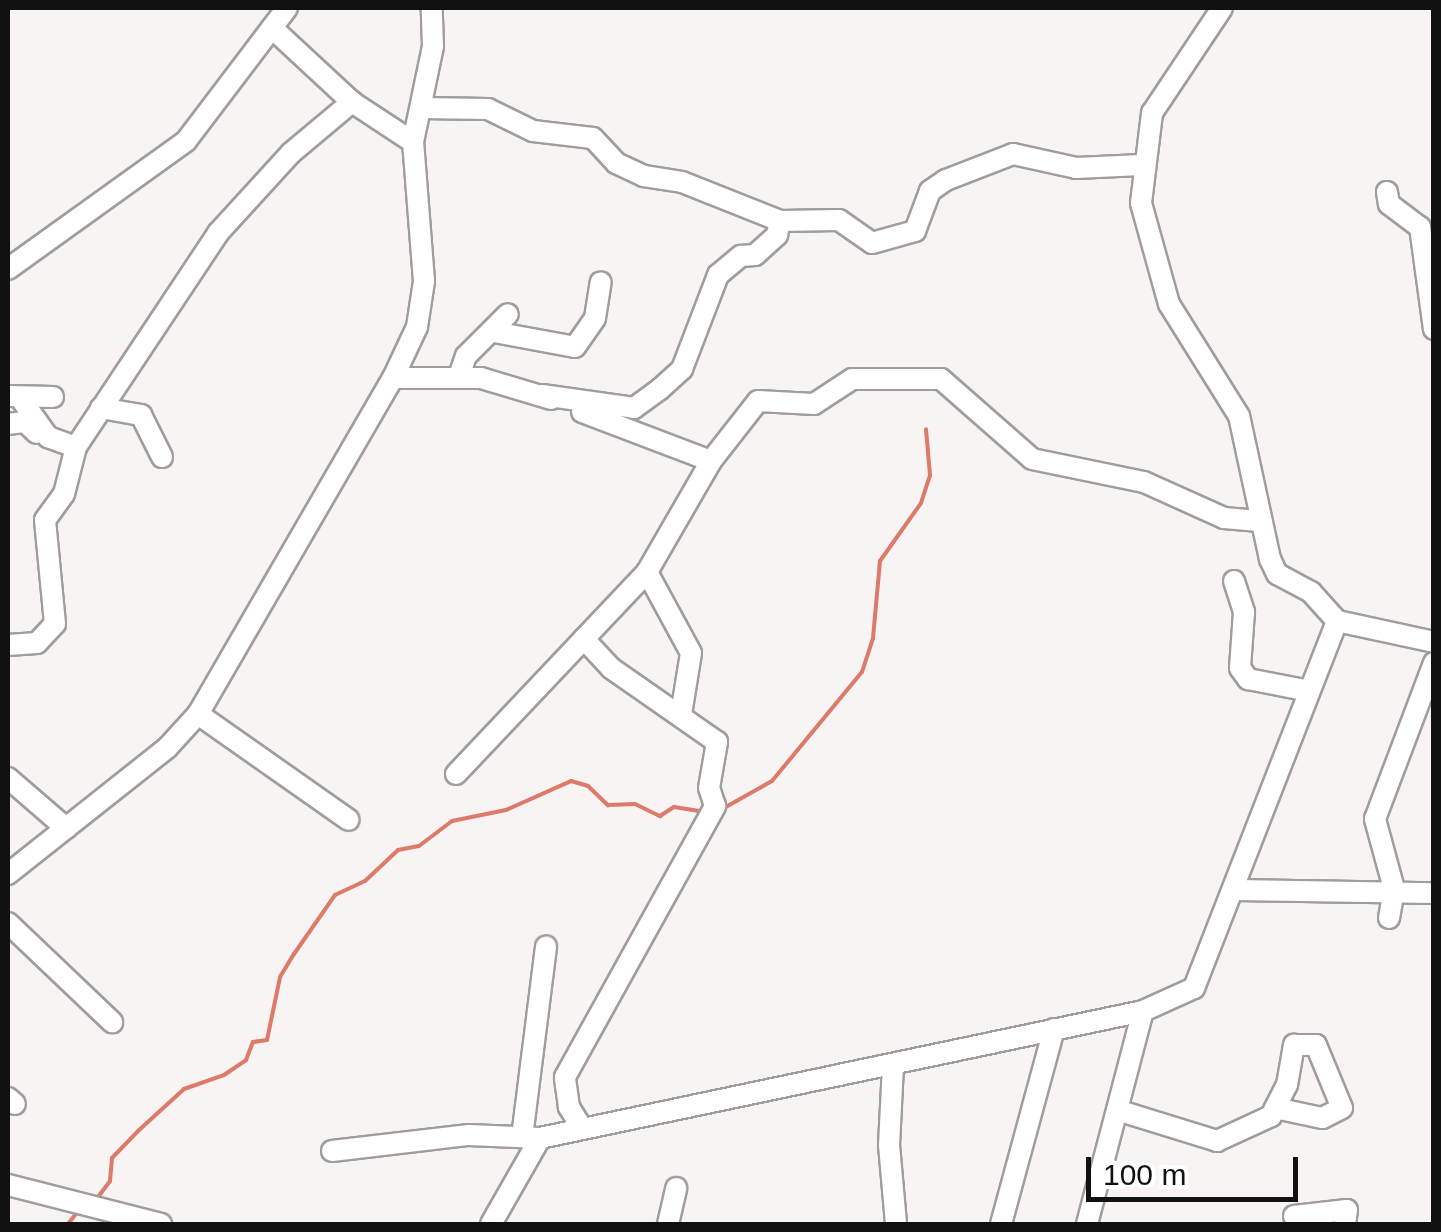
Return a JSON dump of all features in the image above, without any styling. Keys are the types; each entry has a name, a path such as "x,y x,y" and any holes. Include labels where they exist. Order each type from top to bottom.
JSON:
{"street":[{"path":"8,269 186,140 287,8"},
{"path":"8,874 167,748 198,714 394,378 417,326 424,280 413,142 433,46 432,8"},
{"path":"1222,8 1152,113 1141,165 1141,203 1159,280 1238,416 1278,574 1311,592 1337,621 1434,642"},
{"path":"272,28 352,102 413,142"},
{"path":"8,645 38,643 56,624 46,520 64,494 76,448 101,408 218,233 302,143 352,102"},
{"path":"421,108 488,109 533,132 593,138 616,163 644,176 682,182 780,221 839,220 872,243 915,230 930,191 946,180 1014,154 1076,168 1141,165"},
{"path":"1387,192 1389,204 1420,226 1434,330"},
{"path":"394,378 459,376 542,395 634,408 682,369 718,276 741,256 755,255 777,235 780,221"},
{"path":"494,332 575,347 594,318 601,282"},
{"path":"459,376 466,356 508,314"},
{"path":"456,774 646,572 711,461 758,402 814,404 852,379 941,379 958,388 1007,443 1041,463 1144,482 1210,514 1262,521"},
{"path":"542,395 711,461"},
{"path":"14,397 53,397"},
{"path":"14,397 48,437"},
{"path":"101,408 141,415 162,458"},
{"path":"8,424 25,422 76,448"},
{"path":"646,572 692,653 680,716"},
{"path":"1234,582 1244,612 1240,668 1248,679 1309,690"},
{"path":"332,1151 469,1135 531,1137 582,1128 893,1066 1142,1010 1194,988 1337,621"},
{"path":"582,1128 568,1107 565,1078 716,806 709,788 717,742 611,668 584,640"},
{"path":"1389,918 1394,889 1374,819 1431,675"},
{"path":"198,714 349,820"},
{"path":"8,778 66,828"},
{"path":"1235,890 1394,889 1434,894"},
{"path":"8,922 112,1022"},
{"path":"491,1224 531,1137 546,947"},
{"path":"1087,1224 1142,1010"},
{"path":"1000,1224 1054,1029"},
{"path":"893,1066 889,1145 896,1224"},
{"path":"1117,1110 1217,1141 1271,1116 1275,1108"},
{"path":"8,1185 72,1198 138,1221 161,1224"},
{"path":"668,1224 676,1188"},
{"path":"1294,1216 1347,1210 1345,1224"}],"waterway":[{"path":"724,808 772,781 862,672 873,638 880,561 921,503 930,475 926,429"},
{"path":"95,1201 110,1181 112,1158 138,1131 184,1089 224,1075 246,1060 253,1042 267,1040 280,977 294,954 335,895 365,881 398,850 419,846 452,821 506,810 571,781 588,786 608,805 635,804 660,816 674,807 706,812"},
{"path":"68,1224 79,1210"}]}
